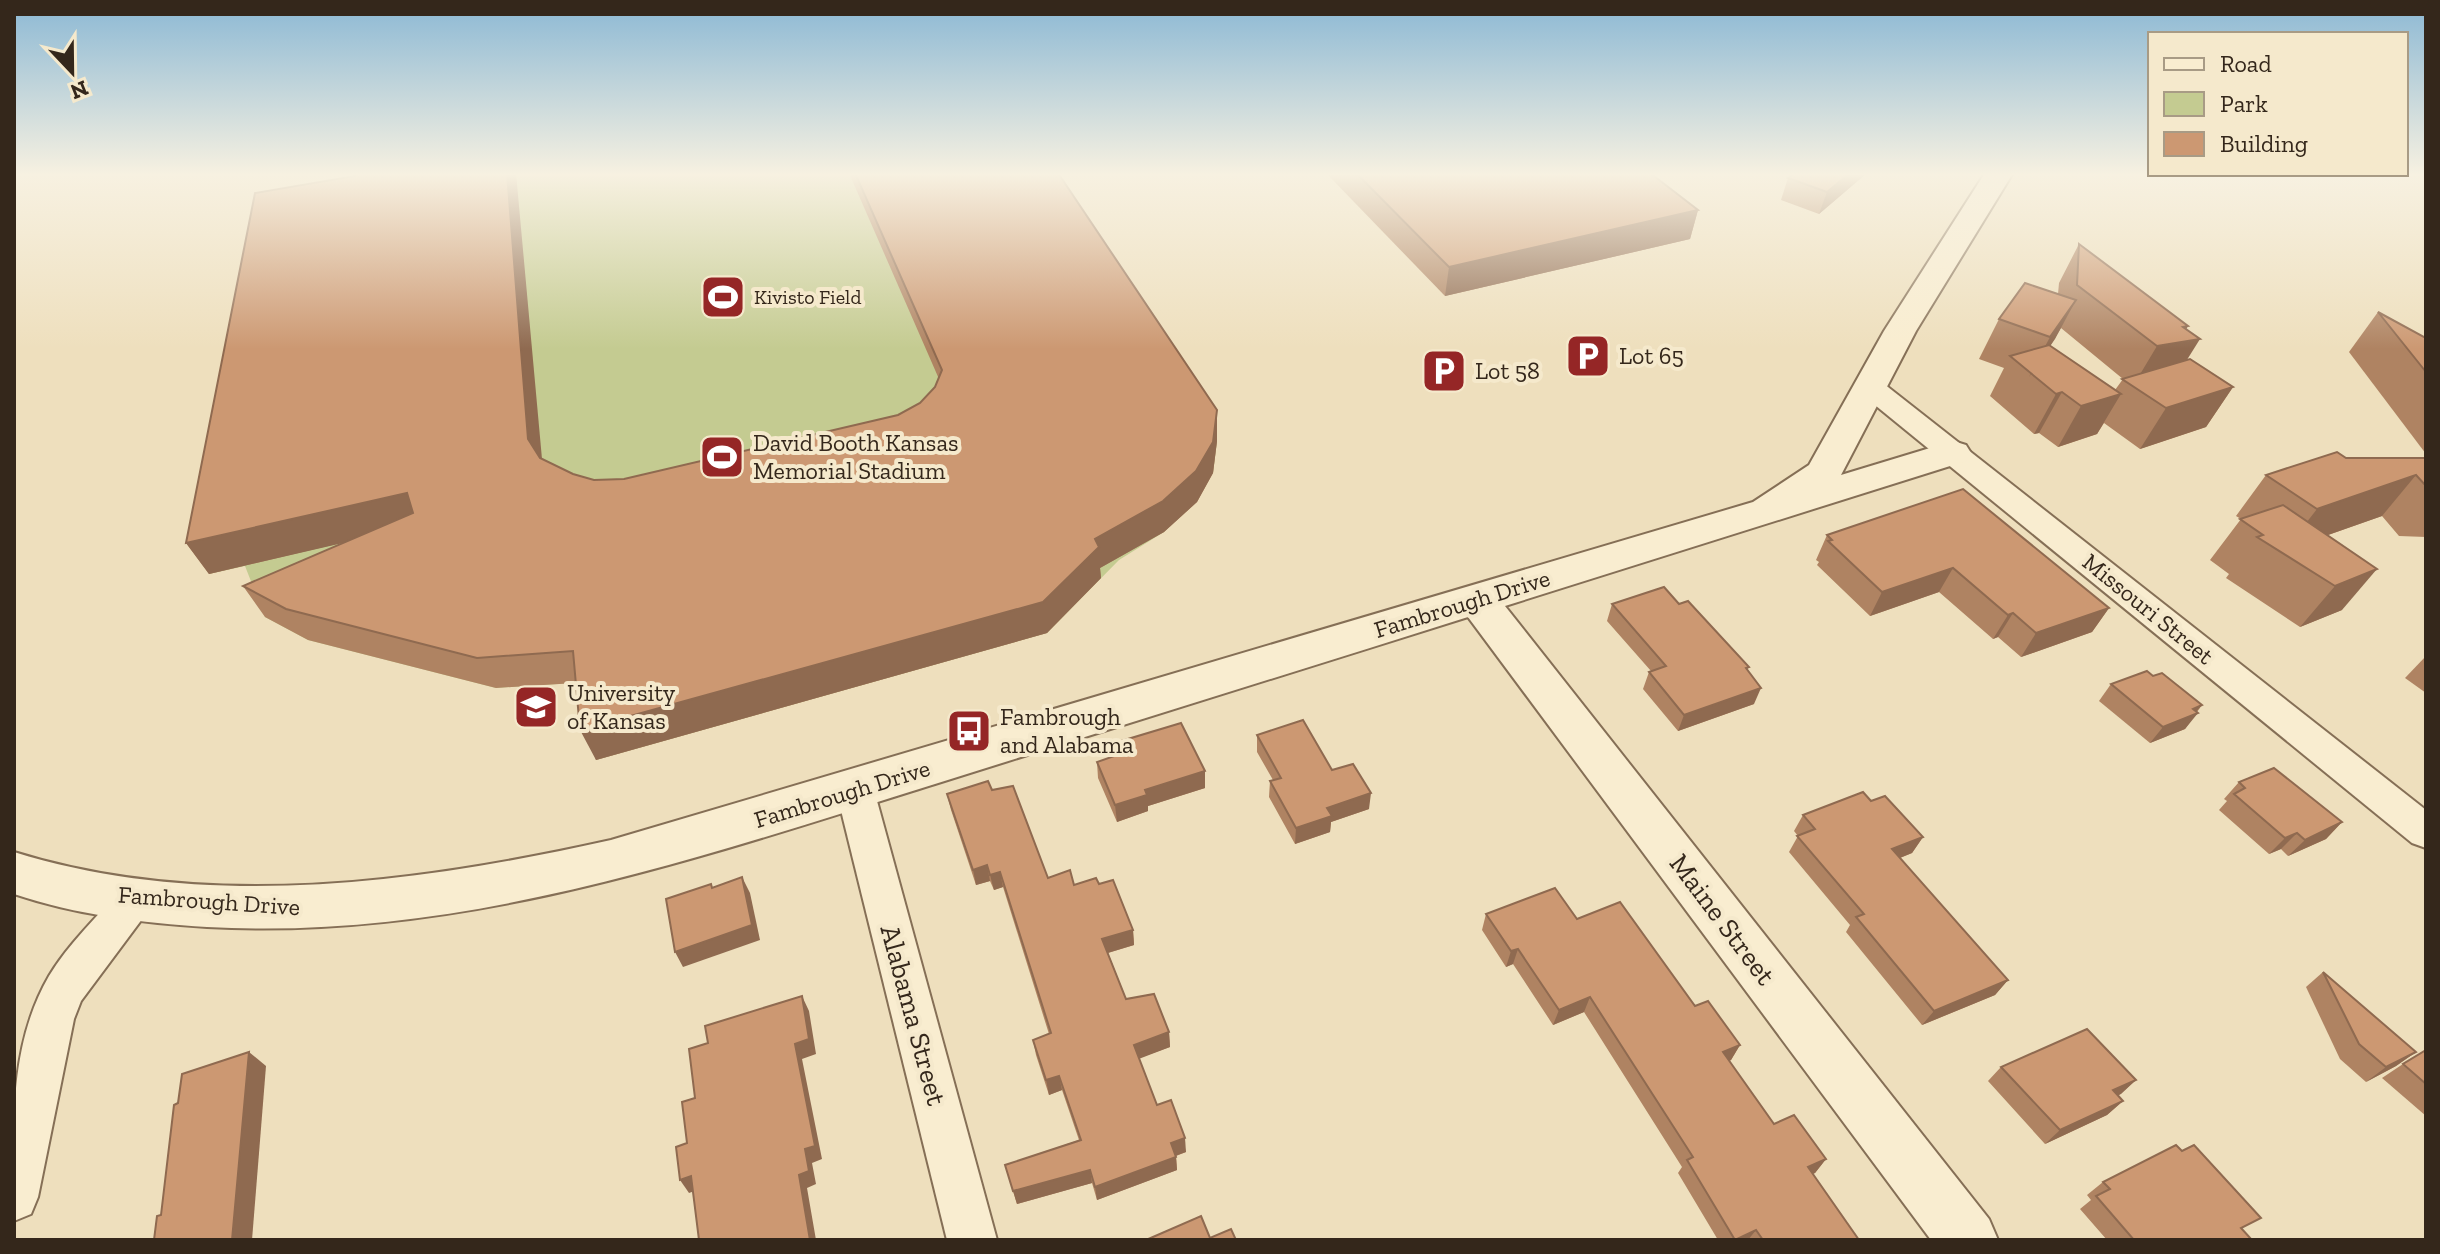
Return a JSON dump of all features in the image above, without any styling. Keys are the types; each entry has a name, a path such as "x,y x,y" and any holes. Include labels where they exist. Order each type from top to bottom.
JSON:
{"street":[{"name":"Fambrough Drive","path":"14,873 38,882 137,899 219,907 313,908 367,906 461,894 590,868 1767,511 1789,499 1824,472 1869,386 1963,232"},
{"name":"Missouri Street","path":"1869,386 2426,832"},
{"path":"1767,511 1953,453"},
{"name":"Maine Street","path":"1477,599 1968,1240"},
{"name":"Alabama Street","path":"855,790 972,1240"},
{"path":"14,1197 52,1019 60,999 137,899"}],"green space":[{"name":"David Booth Kansas Memorial Stadium","path":"269,232 1080,232 1217,441 1213,473 1164,532 1119,560 1047,633 596,760 588,682 496,688 308,640 265,617 245,566 209,574"}],"building":[{"name":"David Booth Kansas Memorial Stadium","path":"247,232 512,232 528,439 540,458 594,480 624,479 898,415 920,403 935,387 942,370 881,232 1097,232 1217,410 1213,442 1196,471 1163,501 1095,539 1099,547 1043,602 580,730 573,651 477,658 286,609 243,586 413,513 407,493 186,543"},
{"path":"1414,232 1604,232 1449,267"},
{"path":"2079,244 2188,326 2183,327 2200,339 2157,346 2077,285"},
{"path":"2025,283 2076,300 2050,337 1999,319"},
{"path":"2378,312 2426,338 2426,372"},
{"path":"2049,345 2121,394 2081,406 2062,392 2056,394 2010,356"},
{"path":"2190,359 2233,387 2166,408 2122,379"},
{"path":"2337,452 2346,458 2426,458 2426,486 2416,475 2317,509 2266,475"},
{"path":"1963,489 2109,608 2036,633 2013,613 2008,615 1953,568 1882,592 1828,541 1832,540 1827,535"},
{"path":"2283,505 2377,569 2335,586 2257,537 2263,535 2240,519"},
{"path":"1664,587 1679,604 1688,601 1749,667 1746,668 1761,688 1684,715 1649,672 1666,666 1612,604"},
{"path":"2147,671 2153,676 2162,673 2202,705 2193,709 2198,713 2163,727 2111,684"},
{"path":"1303,720 1332,770 1353,764 1371,793 1327,808 1332,816 1296,828 1270,781 1281,778 1257,735"},
{"path":"1181,723 1205,771 1145,790 1147,795 1115,805 1097,762 1123,753 1118,742"},
{"path":"2274,768 2342,822 2305,840 2297,833 2285,838 2234,794 2245,788 2239,782"},
{"path":"988,781 992,790 1013,786 1048,878 1070,870 1074,885 1096,878 1099,884 1113,880 1133,930 1102,939 1126,999 1154,994 1169,1032 1134,1045 1157,1105 1171,1100 1185,1138 1171,1143 1176,1157 1095,1187 1090,1170 1013,1191 1005,1165 1081,1140 1059,1076 1046,1080 1033,1040 1051,1033 1000,872 990,875 987,865 973,870 947,794"},
{"path":"1863,792 1871,801 1885,796 1923,837 1892,849 2008,980 1934,1011 1856,917 1864,914 1797,836 1815,829 1803,815"},
{"path":"742,877 752,925 675,952 666,899"},
{"path":"1555,888 1577,919 1620,902 1695,1006 1708,1001 1740,1045 1723,1052 1774,1124 1794,1115 1826,1159 1808,1167 1859,1240 1763,1240 1756,1230 1735,1240 1687,1160 1693,1157 1590,997 1559,1010 1518,949 1511,951 1486,914"},
{"path":"2323,972 2416,1052 2386,1067 2359,1044"},
{"path":"802,996 809,1039 795,1044 815,1146 805,1149 809,1171 799,1175 810,1240 699,1240 691,1176 680,1180 676,1147 687,1143 682,1102 695,1098 689,1049 708,1043 705,1026"},
{"path":"2087,1029 2136,1080 2113,1090 2123,1101 2060,1130 2001,1067"},
{"path":"2426,1050 2426,1084 2403,1064"},
{"path":"249,1052 232,1240 154,1240 157,1216 161,1215 174,1105 178,1103 182,1074"},
{"path":"2176,1145 2182,1151 2194,1145 2261,1218 2241,1228 2252,1240 2134,1240 2096,1196 2110,1189 2103,1182"},
{"path":"1201,1216 1210,1238 1231,1229 1236,1240 1146,1240"}],"place":[{"name":"Kivisto Field","path":"723,297"},
{"name":"Lot 65","path":"1588,356"},
{"name":"Lot 58","path":"1444,371"},
{"name":"David Booth Kansas Memorial Stadium","path":"722,457"},
{"name":"University of Kansas","path":"536,707"},
{"name":"Fambrough and Alabama","path":"969,731"}]}
